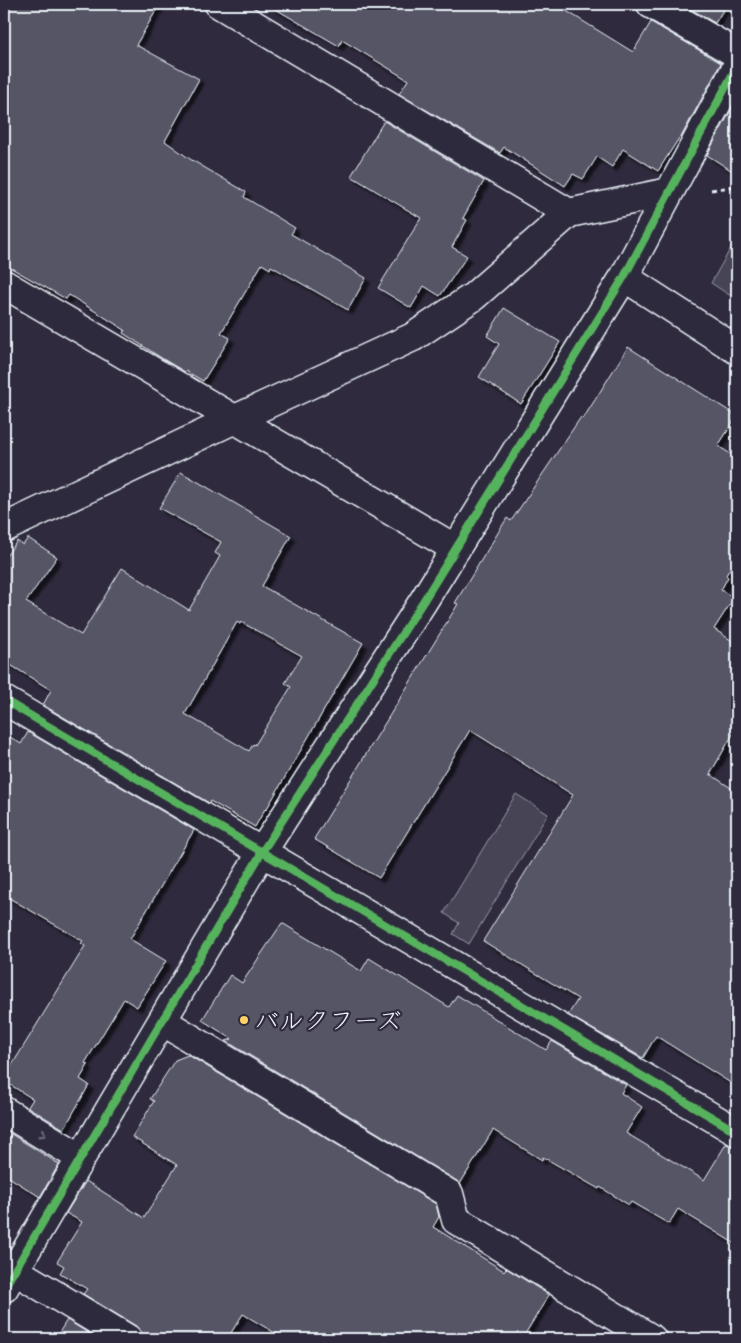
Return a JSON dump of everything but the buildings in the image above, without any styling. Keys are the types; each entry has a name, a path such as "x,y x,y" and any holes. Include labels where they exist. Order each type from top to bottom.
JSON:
{"street":[{"path":"219,4 569,213"},
{"path":"652,4 737,54"},
{"path":"128,1339 9,1279 262,852 456,548 624,277 737,66"},
{"path":"4,528 413,337 473,297 569,213 669,192"},
{"path":"624,277 737,350"},
{"path":"4,284 456,548"},
{"path":"4,700 737,1132"},
{"path":"162,1021 449,1194 456,1220 652,1339"},
{"path":"4,1111 81,1158"}],"shaded area":[{"path":"737,237 737,300 711,283"},
{"path":"516,794 548,814 469,944 453,934 459,923 444,913"}],"cycle path":[{"path":"4,1288 262,852 424,600 624,277 737,66"},
{"path":"4,700 737,1132"}],"place":[{"name":"バルクフーズ","path":"244,1020"}]}
